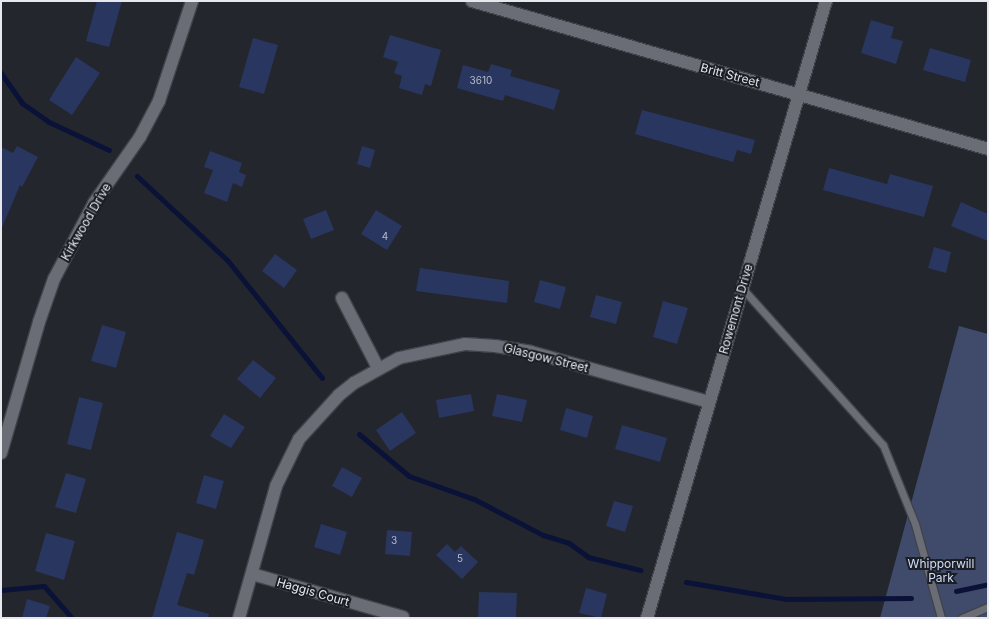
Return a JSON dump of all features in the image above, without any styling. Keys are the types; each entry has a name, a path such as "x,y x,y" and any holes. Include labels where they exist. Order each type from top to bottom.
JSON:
{"street":[{"name":"Kirkwood Drive","path":"1,453 39,322 54,280 94,203 140,137 159,101 192,1"},
{"name":"Britt Street","path":"472,1 800,93 988,149"},
{"name":"Rowemont Drive","path":"647,618 826,1"},
{"path":"342,298 378,368"},
{"name":"Glasgow Street","path":"239,618 276,486 299,439 339,395 378,368 410,354 465,344 495,346 532,352 709,402"},
{"name":"Haggis Court","path":"252,574 403,617"}],"lane":[{"path":"742,288 883,445 915,524 941,618"},
{"path":"962,618 988,607"}],"green space":[{"name":"Whipporwill Park","path":"959,326 988,334 988,618 880,618"}],"building":[{"path":"97,1 122,1 109,47 86,41"},
{"path":"871,20 894,27 891,38 903,41 896,64 861,53"},
{"path":"390,35 441,50 431,86 425,84 422,95 399,88 402,76 394,73 398,62 383,57"},
{"path":"253,38 278,45 264,94 239,87"},
{"path":"930,48 971,60 965,82 923,70"},
{"path":"76,57 100,73 72,115 49,100"},
{"path":"491,64 512,70 510,76 560,90 554,110 505,95 503,101 457,88 463,65 488,72"},
{"path":"642,110 755,140 751,154 737,150 733,162 635,134"},
{"path":"17,146 38,157 22,187 20,185 1,230 1,147 13,153"},
{"path":"362,146 375,150 370,168 357,164"},
{"path":"210,151 242,163 239,172 246,175 242,187 233,183 227,202 204,193 213,170 204,167"},
{"path":"829,168 887,184 890,174 933,186 924,217 823,190"},
{"path":"961,202 988,214 988,241 951,226"},
{"path":"326,210 334,230 311,239 303,219"},
{"path":"376,210 402,226 387,250 361,234"},
{"path":"934,247 951,252 946,273 928,268"},
{"path":"275,254 297,270 284,288 262,271"},
{"path":"420,268 509,281 507,303 416,291"},
{"path":"540,280 566,287 560,309 534,302"},
{"path":"596,295 622,302 616,324 590,317"},
{"path":"663,301 688,308 677,344 653,337"},
{"path":"102,325 126,332 116,368 91,361"},
{"path":"253,360 276,378 260,398 237,379"},
{"path":"471,394 474,411 439,418 436,400"},
{"path":"497,394 527,400 522,422 492,416"},
{"path":"79,397 103,403 91,450 67,444"},
{"path":"566,408 593,416 587,438 560,430"},
{"path":"402,412 416,433 390,451 376,430"},
{"path":"224,414 245,427 231,448 210,436"},
{"path":"622,425 667,438 660,462 615,449"},
{"path":"342,467 362,478 352,497 332,486"},
{"path":"66,473 86,479 76,513 55,507"},
{"path":"204,475 224,481 216,509 196,503"},
{"path":"614,501 633,506 625,532 606,526"},
{"path":"321,524 347,532 340,555 314,547"},
{"path":"387,530 412,532 410,556 385,554"},
{"path":"177,532 204,540 194,575 187,573 177,605 209,614 208,618 152,618"},
{"path":"46,533 75,541 64,580 35,571"},
{"path":"447,544 455,552 461,546 478,562 462,579 436,555"},
{"path":"586,588 607,594 601,618 579,613"},
{"path":"479,592 517,593 516,618 478,618"},
{"path":"27,599 50,606 46,618 22,618"}],"waterway":[{"path":"1,73 22,103 49,122 109,150"},
{"path":"137,176 228,261 322,378"},
{"path":"359,434 409,476 474,499 543,535 569,543 588,557 640,570"},
{"path":"686,582 786,599 911,598"},
{"path":"956,591 988,584"},
{"path":"1,590 44,586 72,618"}]}
